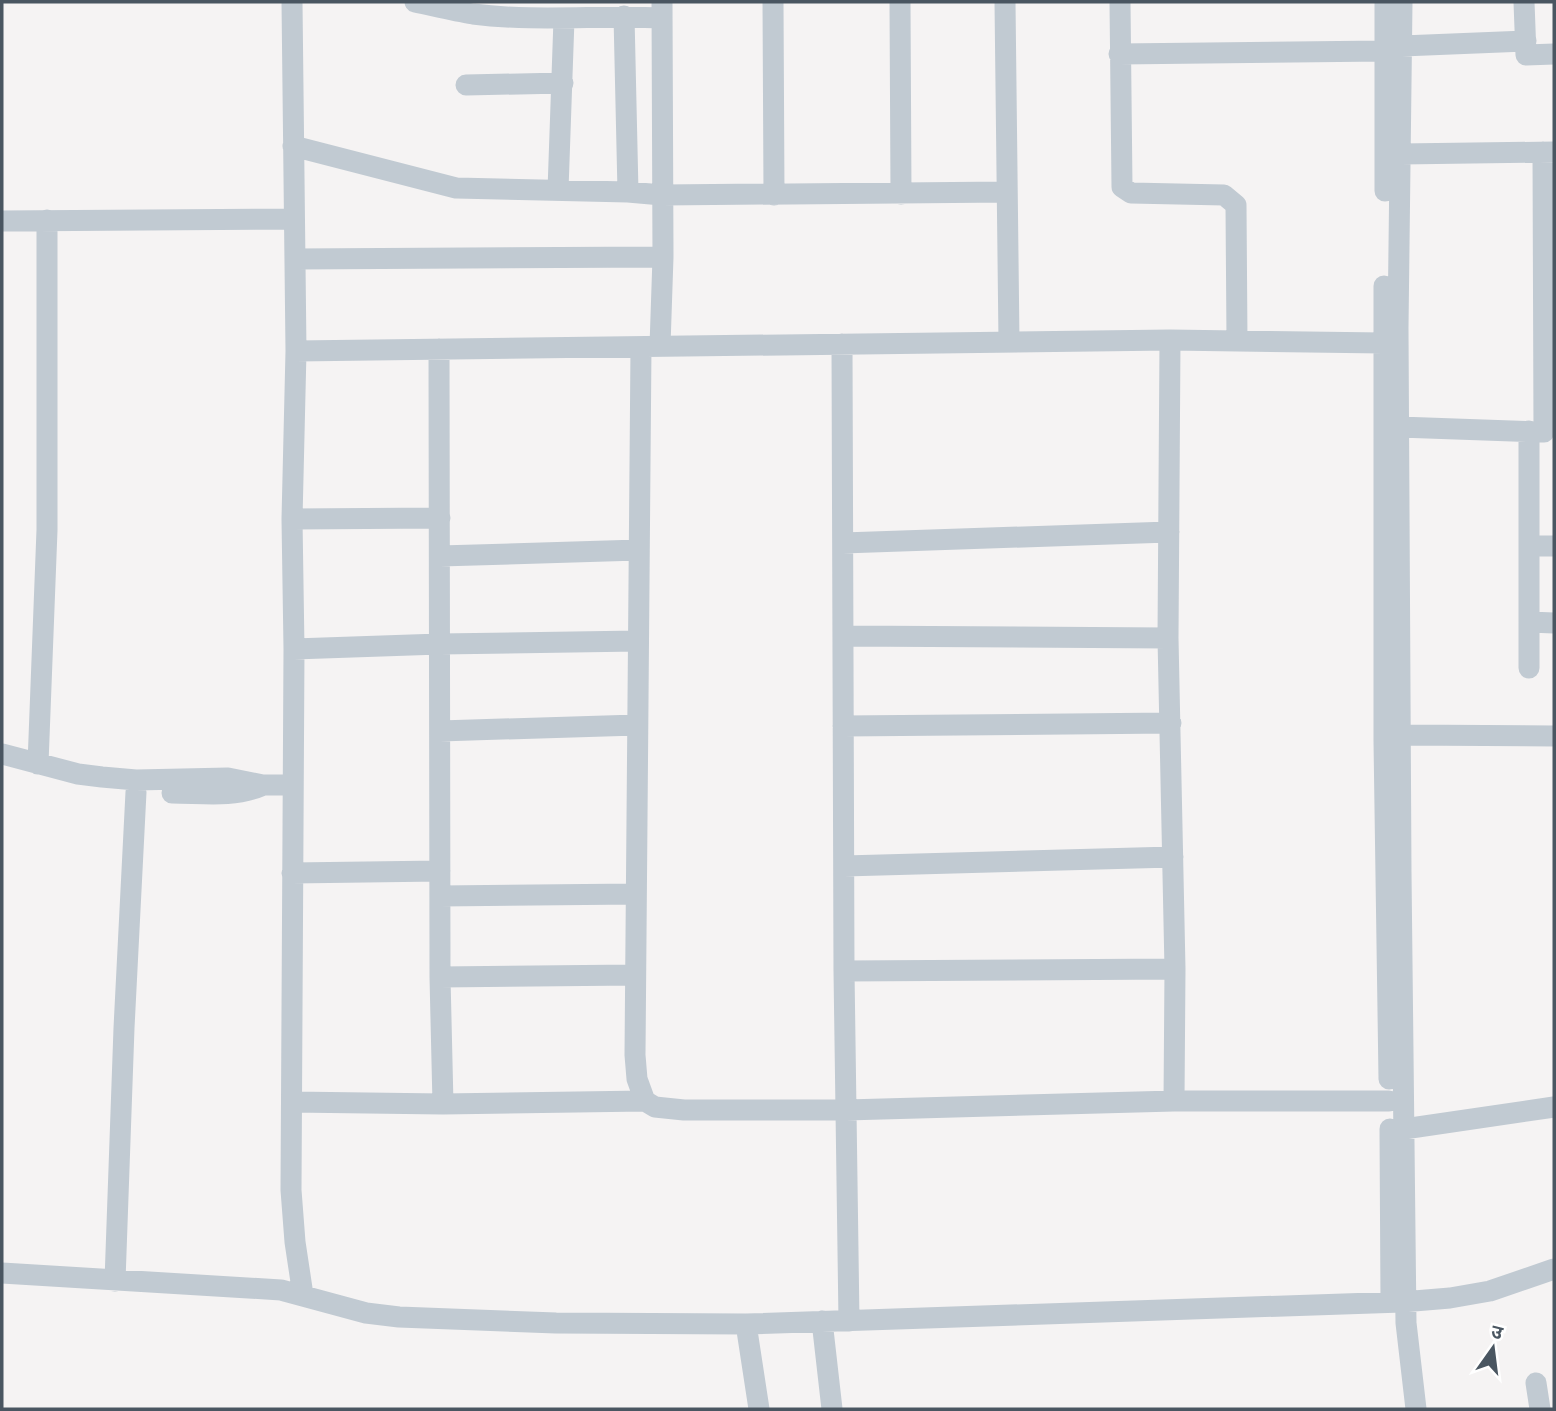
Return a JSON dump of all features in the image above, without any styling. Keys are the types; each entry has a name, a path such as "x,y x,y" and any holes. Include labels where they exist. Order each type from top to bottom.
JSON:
{"street":[{"path":"292,2 296,351 292,519 294,649 291,1190 303,1294"},
{"path":"415,2 473,14 564,19 624,16 662,10 663,257 650,347 639,550 635,975 637,1079 645,1101"},
{"path":"773,2 774,195"},
{"path":"900,2 901,194"},
{"path":"1005,2 1009,342"},
{"path":"1120,2 1122,187 1131,193 1224,195 1236,205 1237,341"},
{"path":"1385,2 1393,48 1401,154 1398,315 1404,1129 1399,1301"},
{"path":"1402,2 1393,48 1383,343 1384,741 1390,1101 1399,1301 1416,1409"},
{"path":"1524,2 1526,55 1554,54"},
{"path":"624,16 628,192"},
{"path":"558,190 564,19"},
{"path":"1119,54 1393,48 1526,41"},
{"path":"466,85 563,83"},
{"path":"293,146 456,188 662,195 1007,192"},
{"path":"1401,154 1549,152 1542,432 1529,546 1529,668"},
{"path":"2,220 293,219"},
{"path":"38,764 47,530 47,220"},
{"path":"295,259 663,257"},
{"path":"296,351 1170,340 1383,343"},
{"path":"1170,340 1168,638 1175,970 1174,1101"},
{"path":"842,344 844,971 849,1321"},
{"path":"439,349 440,977 443,1104"},
{"path":"1399,427 1542,432"},
{"path":"292,519 440,518"},
{"path":"843,543 1169,533"},
{"path":"1529,546 1554,546"},
{"path":"440,556 639,550"},
{"path":"1529,622 1554,622"},
{"path":"843,636 1168,638"},
{"path":"294,649 638,641"},
{"path":"844,726 1171,723"},
{"path":"440,731 637,725"},
{"path":"1401,735 1554,736"},
{"path":"2,754 78,774 114,778 228,778 263,785 292,785"},
{"path":"2,769 70,786 136,792 234,794 246,793 263,785"},
{"path":"115,1281 136,792"},
{"path":"844,866 1173,857"},
{"path":"292,873 440,871"},
{"path":"440,896 636,894"},
{"path":"844,971 1175,970"},
{"path":"440,977 635,975"},
{"path":"292,1101 443,1104 645,1101 655,1107 684,1110 846,1110 1174,1101 1390,1101"},
{"path":"1404,1129 1554,1107"},
{"path":"2,1273 281,1290 366,1313 399,1317 556,1324 746,1324 1450,1298 1490,1291 1554,1269"},
{"path":"822,1321 832,1409"},
{"path":"746,1324 759,1409"},
{"path":"1536,1382 1540,1409"}]}
